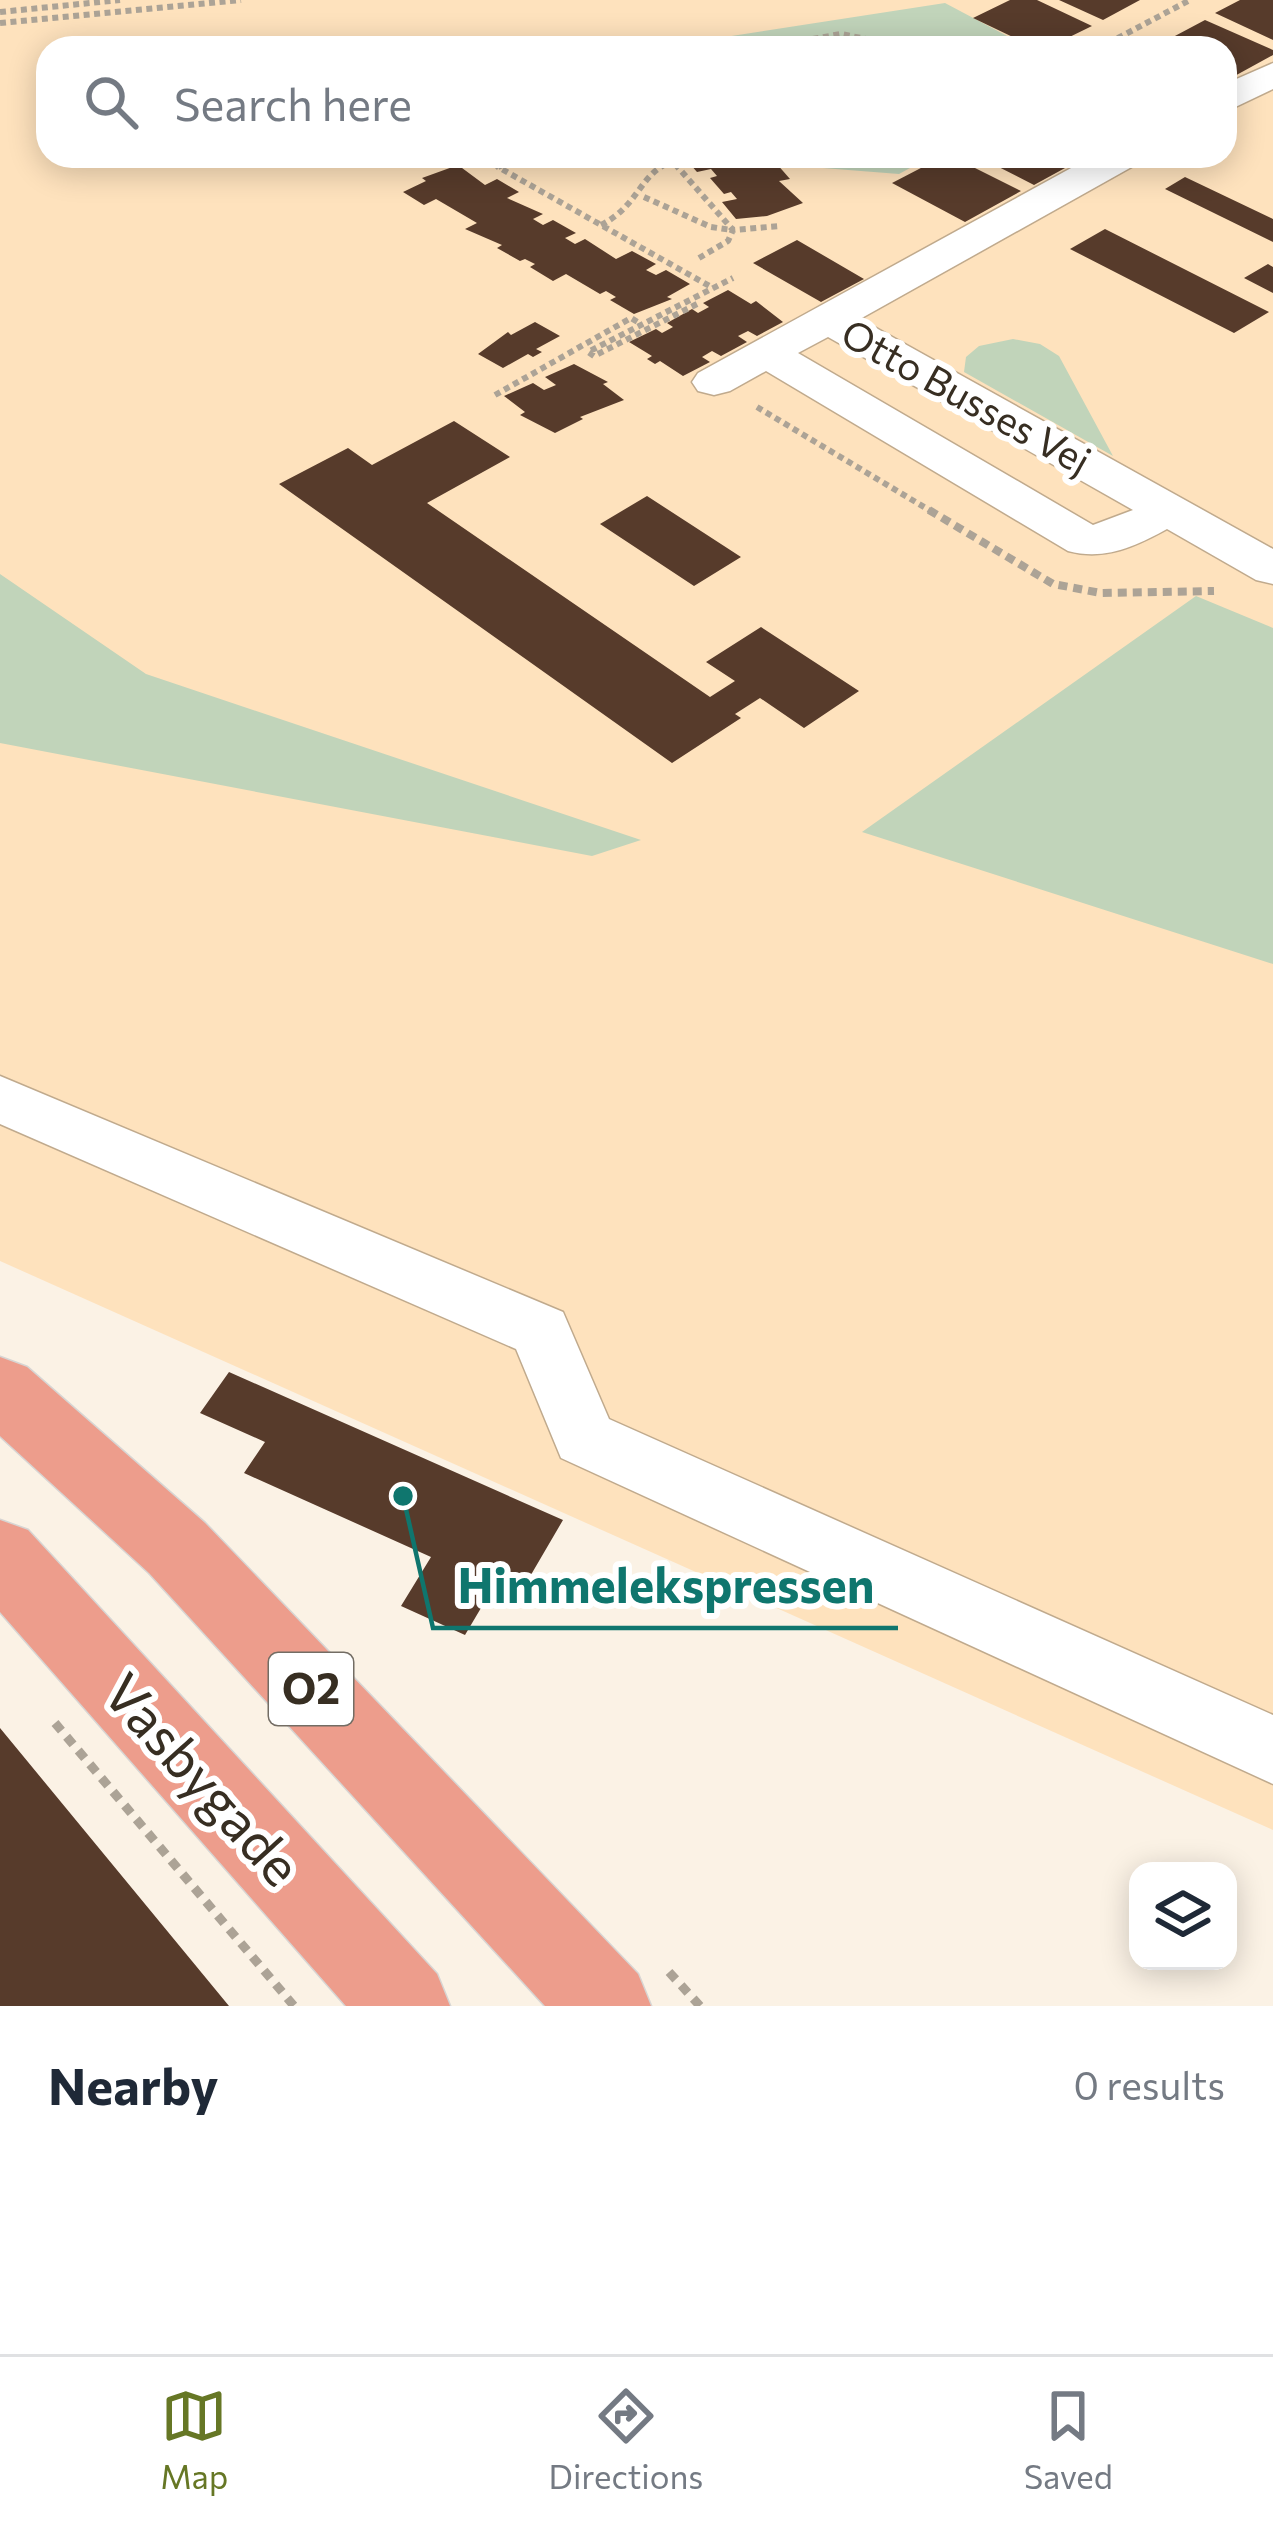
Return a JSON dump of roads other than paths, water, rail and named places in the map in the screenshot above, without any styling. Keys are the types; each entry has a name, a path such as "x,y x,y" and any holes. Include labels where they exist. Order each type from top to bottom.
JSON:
{"main road":[{"name":"O2","path":"0,1389 177,1548 606,2006"},
{"name":"Vasbygade","path":"0,1555 405,2006"}],"street":[{"path":"1237,94 1273,74"},
{"name":"Otto Busses Vej","path":"828,319 1102,168"},
{"path":"714,382 828,319"},
{"name":"Otto Busses Vej","path":"828,319 1273,568"},
{"path":"766,353 1084,541 1117,537 1168,510"},
{"path":"0,1099 541,1331 584,1438 1273,1750"}],"place":[{"name":"Himmelekspressen","path":"403,1496"}]}
